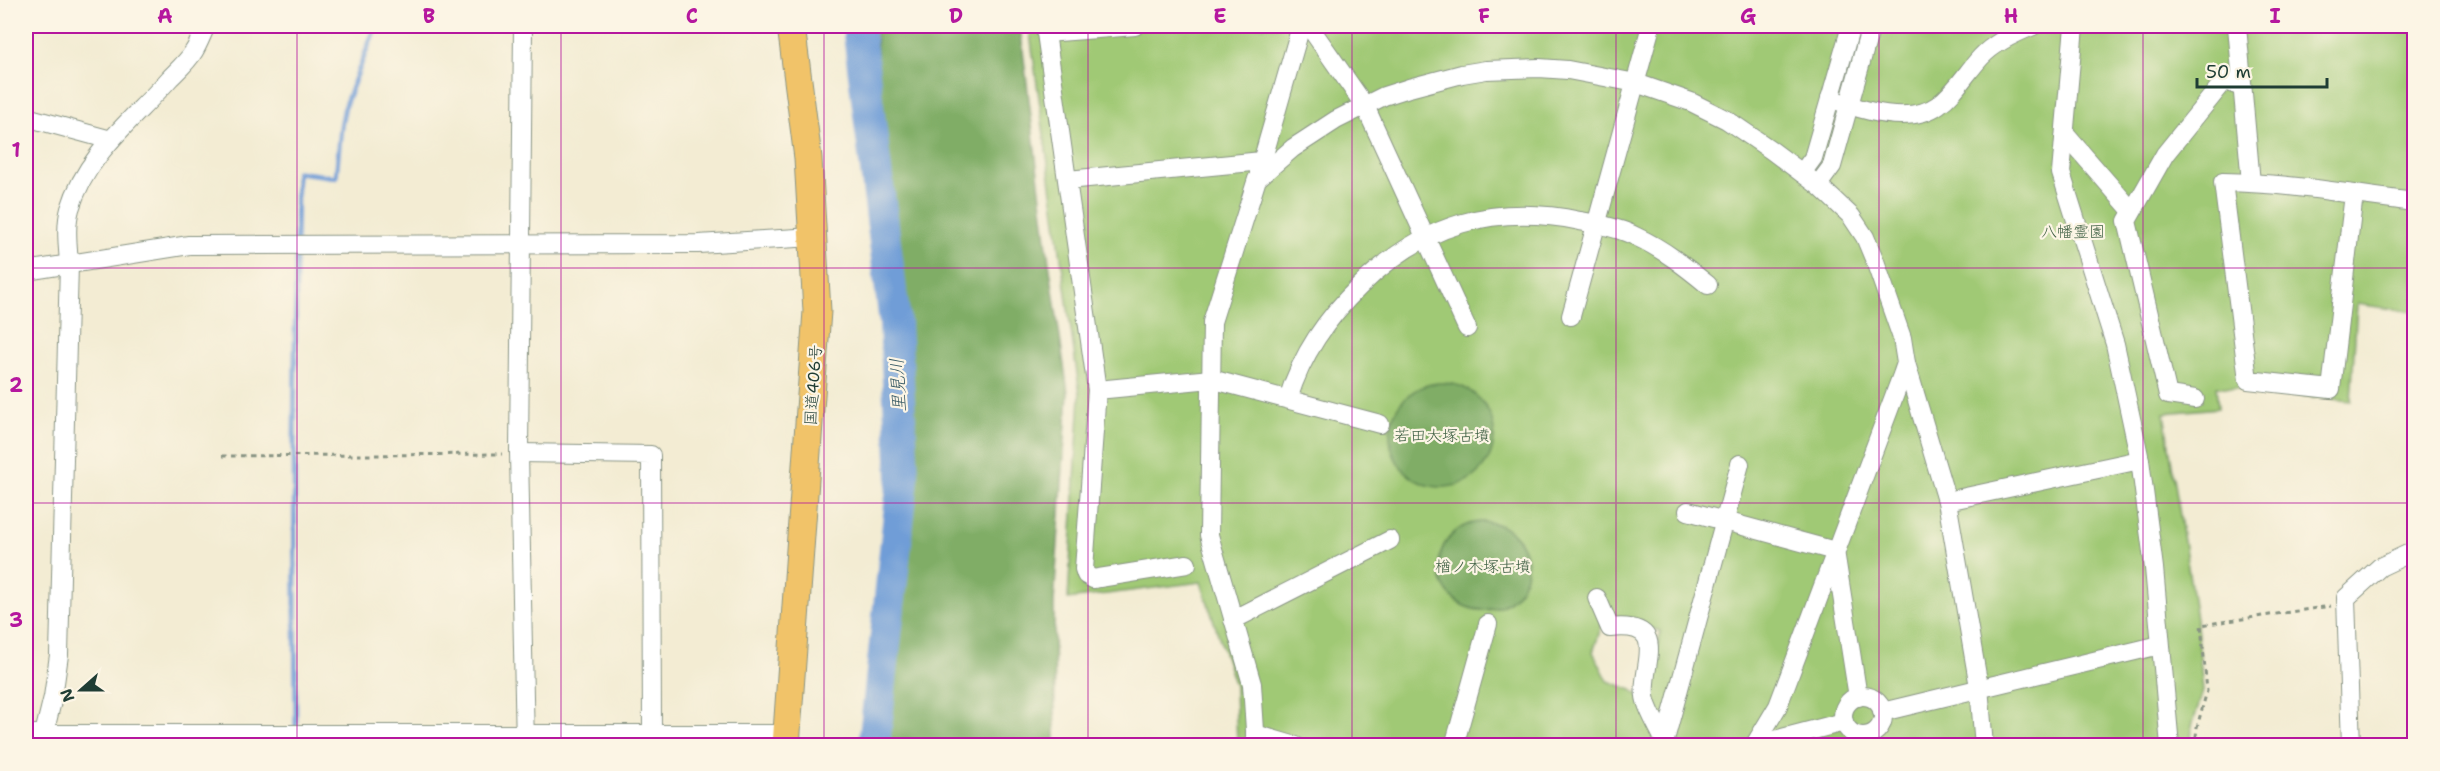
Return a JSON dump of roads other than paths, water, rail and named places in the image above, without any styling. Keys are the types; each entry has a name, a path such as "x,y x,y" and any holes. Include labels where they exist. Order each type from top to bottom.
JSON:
{"highway":[{"name":"国道406号","path":"786,740 817,311 808,158 791,26"}],"street":[{"path":"206,26 194,52 92,163 70,210 67,237 69,264 59,655 53,697 37,738 525,739 652,733 786,740"},
{"path":"523,26 519,453 525,739"},
{"path":"1135,26 1045,29 1097,390 1084,569 1086,575 1093,579 1187,564"},
{"path":"1296,746 1256,740 1252,684 1209,535 1212,322 1257,179 1301,26"},
{"path":"1310,26 1365,106 1467,328"},
{"path":"1571,316 1651,26"},
{"path":"1802,173 1814,158 1851,26"},
{"path":"1818,185 1832,166 1871,26"},
{"path":"1830,98 1877,114 1920,112 1936,107 1951,94 1983,54 2007,38 2033,26"},
{"path":"2074,26 2061,172 2115,344 2140,460 2154,568 2170,746"},
{"path":"2237,26 2251,183"},
{"path":"1257,179 1315,132 1365,106 1409,88 1486,70 1539,68 1568,70 1636,83 1691,102 1726,120 1818,185 1851,216 1865,237 1902,338 1906,363 1947,501 1979,687 1984,746"},
{"path":"2195,399 2168,395 2127,221 2165,154 2225,80 2241,87"},
{"path":"26,117 111,140"},
{"path":"2065,134 2132,210"},
{"path":"1068,180 1262,161"},
{"path":"2354,194 2331,389 2248,380 2223,182 2251,183 2354,194 2415,201"},
{"path":"1288,399 1301,362 1335,311 1374,271 1396,254 1425,236 1450,225 1475,219 1525,214 1559,216 1597,224 1635,236 1660,249 1708,285"},
{"path":"26,272 189,245 698,244 814,237"},
{"path":"1754,745 1778,706 1906,363"},
{"path":"1097,390 1211,379 1380,424"},
{"path":"519,453 651,455 652,733"},
{"path":"1947,501 2140,460"},
{"path":"1666,743 1740,464"},
{"path":"1688,511 1835,551"},
{"path":"1233,620 1390,540"},
{"path":"1835,551 1858,697"},
{"path":"2351,746 2346,598 2380,567 2415,551"},
{"path":"1597,598 1610,628 1624,626 1636,629 1646,636 1650,650 1644,682 1646,700 1666,743"},
{"path":"1454,746 1488,624"},
{"path":"1882,712 2160,645"},
{"path":"1858,697 1869,697 1874,700 1882,712 1879,727 1866,740 1851,732 1844,722 1843,716 1847,704 1858,697"},
{"path":"1754,745 1844,722"}],"waterway":[{"path":"296,746 294,444 297,172 336,177 345,105 376,26"},
{"name":"里見川","path":"858,26 895,323 903,477 874,746"}],"park label":[{"name":"八幡霊園","path":"2073,231"},
{"name":"若田大塚古墳","path":"1442,435"},
{"name":"楢ノ木塚古墳","path":"1483,566"}]}
